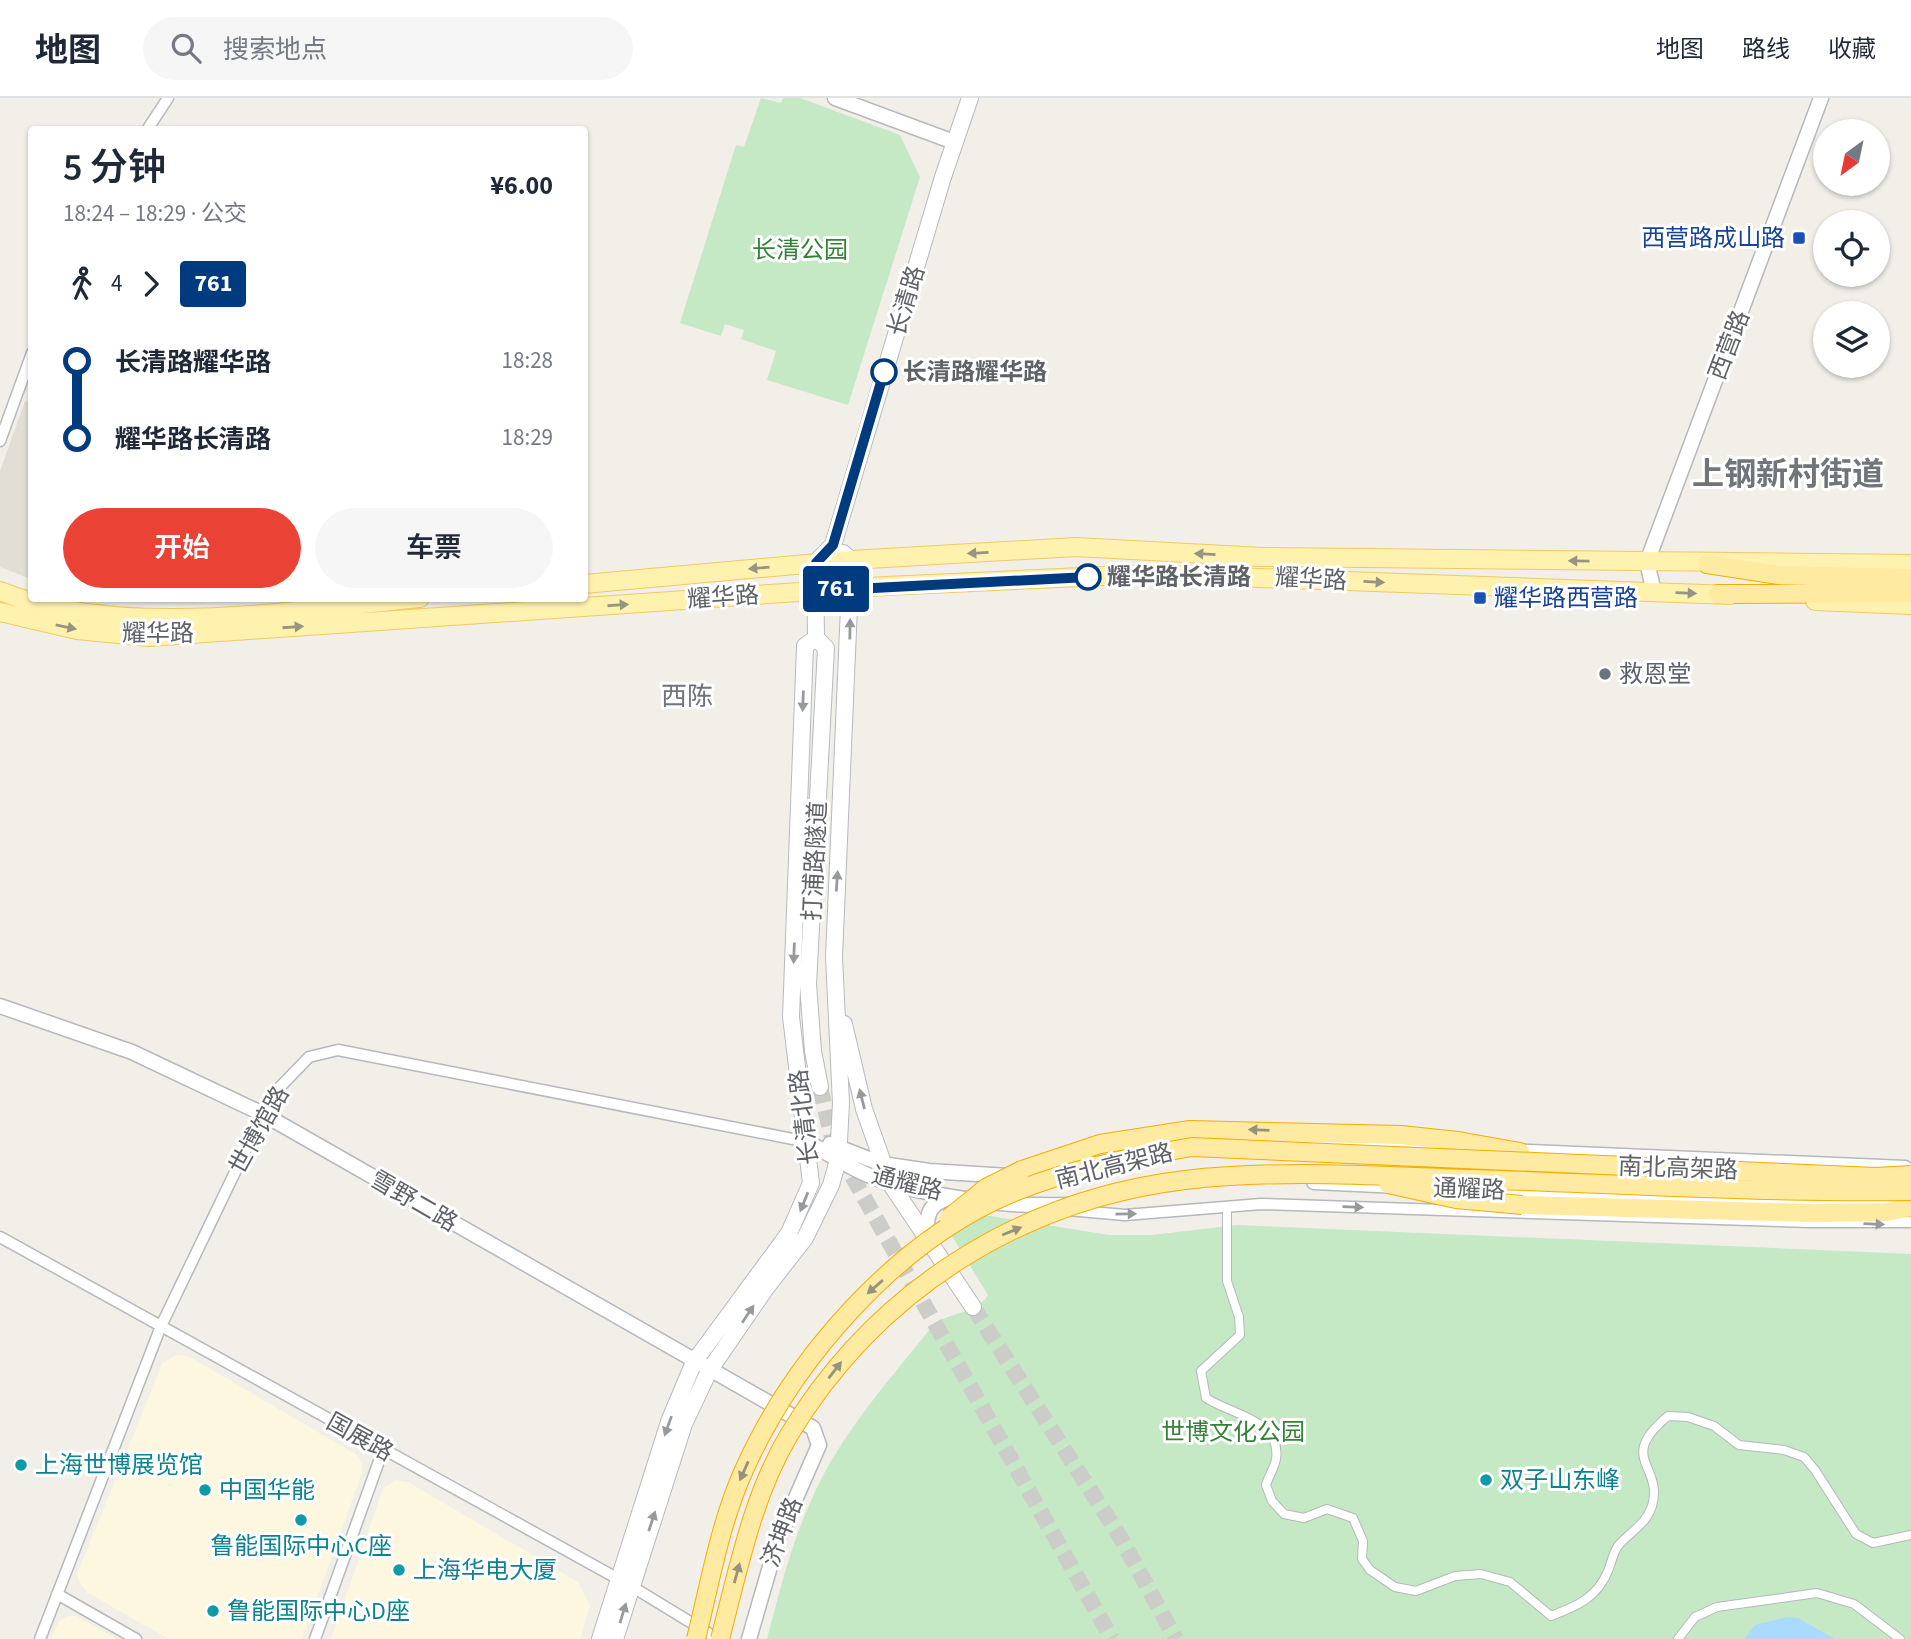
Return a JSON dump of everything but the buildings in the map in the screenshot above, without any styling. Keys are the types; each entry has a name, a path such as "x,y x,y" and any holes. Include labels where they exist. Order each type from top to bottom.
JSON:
{"highway":[{"path":"1707,564 1779,575 1911,578"},
{"path":"1718,594 1911,593"},
{"path":"912,1255 947,1220 986,1188 1022,1171 1100,1144 1191,1130 1401,1135 1458,1140 1520,1152"},
{"name":"南北高架路","path":"696,1639 727,1516 744,1471 774,1413 830,1333 863,1297 947,1229 1006,1195 1111,1161 1192,1147 1876,1177 1911,1175"},
{"path":"1343,1175 1457,1199 1522,1205 1911,1213"},
{"name":"南北高架路","path":"719,1639 753,1515 788,1437 835,1369 886,1313 961,1256 1000,1235 1119,1192 1186,1180 1343,1175 1911,1192"},
{"path":"1887,1212 1911,1205"}],"main road":[{"name":"长清路","path":"816,563 833,545 954,142 970,98"},
{"path":"833,545 851,560 850,589"},
{"name":"耀华路","path":"588,584 851,560 1076,547 1262,557 1707,564 1911,564"},
{"path":"816,563 816,591"},
{"name":"耀华路","path":"0,612 77,629 149,636 816,591 1149,574 1718,594 1911,605"},
{"name":"长清北路","path":"600,1639 684,1424 709,1371 766,1288 805,1238 831,1185 839,1153 838,998 834,957 850,589"},
{"name":"耀华路","path":"0,591 28,598"},
{"name":"长清北路","path":"615,1639 624,1583 670,1419 694,1363 789,1233 811,1183 791,1017 806,646 816,638 816,591"},
{"name":"耀华路","path":"45,602 77,610 150,617 303,610 381,602"},
{"name":"打浦路隧道","path":"816,638 826,648 808,984 813,1051 820,1087"},
{"path":"838,998 864,1109 890,1183 973,1307"}],"street":[{"path":"150,126 168,98"},
{"path":"835,98 954,142"},
{"name":"西营路","path":"1647,562 1821,98"},
{"path":"0,441 28,364"},
{"path":"1647,562 1654,592"},
{"name":"雪野二路","path":"0,1006 132,1052 263,1114 694,1363 813,1428"},
{"name":"世博馆路","path":"40,1639 161,1326 263,1114 280,1087 309,1057 338,1050 808,1142"},
{"name":"通耀路","path":"808,1142 882,1164 974,1175 1034,1176 1096,1171 1286,1143 1911,1168"},
{"name":"通耀路","path":"839,1153 890,1183 957,1196 1034,1205 1067,1205 1219,1184 1281,1181 1911,1205"},
{"path":"926,1235 927,1212 937,1200 957,1196"},
{"path":"1034,1205 1125,1214 1261,1204 1810,1222 1911,1222"},
{"path":"1227,1207 1227,1281 1239,1317 1240,1335 1200,1371 1206,1398 1223,1410 1255,1420 1272,1434 1276,1460 1266,1485 1272,1501 1284,1514 1304,1518 1327,1509 1353,1518 1363,1541 1362,1559 1370,1570 1395,1587 1416,1591 1455,1576 1481,1574 1510,1582 1551,1616 1587,1600 1601,1587 1617,1547 1646,1519 1654,1489 1643,1463 1644,1441 1668,1416 1688,1418 1714,1426 1739,1444 1784,1450 1804,1457 1815,1469 1856,1534 1873,1543 1911,1535"},
{"name":"国展路","path":"0,1237 624,1583 719,1639"},
{"name":"济坤路","path":"749,1639 778,1539 819,1445 813,1428"},
{"path":"315,1639 383,1450"},
{"path":"1678,1639 1695,1617 1717,1607 1817,1593 1854,1604 1900,1639"},
{"path":"57,1594 136,1639"}],"shaded area":[{"path":"25,401 28,402 28,578 0,567 0,471"},
{"path":"176,1355 188,1356 357,1455 362,1464 362,1473 302,1639 169,1639 88,1593 77,1575 162,1364"},
{"path":"395,1480 408,1482 578,1582 590,1606 580,1639 331,1639 383,1489"},
{"path":"68,1616 77,1616 116,1639 51,1639 59,1621"}],"green space":[{"name":"长清公园","path":"761,98 781,103 783,98 800,98 900,135 920,177 848,405 767,380 776,351 741,339 744,330 725,324 721,336 680,323 736,145 744,147"},
{"name":"世博文化公园","path":"953,1210 1109,1235 1152,1235 1237,1225 1911,1254 1911,1639 767,1639 797,1534 822,1477 849,1433 936,1323 975,1307 988,1295 942,1220"}],"water":[{"path":"1787,1617 1798,1618 1835,1639 1744,1639 1755,1625"}],"tunnel":[{"path":"820,1087 833,1142 1112,1639"},
{"path":"973,1307 1119,1535 1176,1639"}],"bus line":[{"name":"761","path":"884,372 833,545 816,563 816,591 1088,577"}],"place":[{"name":"西营路成山路","path":"1799,238"},
{"name":"长清路耀华路","path":"884,372"},
{"name":"耀华路长清路","path":"1088,577"},
{"name":"耀华路西营路","path":"1480,598"},
{"name":"救恩堂","path":"1605,674"},
{"name":"上海世博展览馆","path":"21,1465"},
{"name":"双子山东峰","path":"1486,1480"},
{"name":"中国华能","path":"205,1490"},
{"name":"鲁能国际中心C座","path":"301,1520"},
{"name":"上海华电大厦","path":"399,1570"},
{"name":"鲁能国际中心D座","path":"213,1611"}],"district":[{"name":"上钢新村街道","path":"1788,474"},
{"name":"西陈","path":"687,696"}]}
